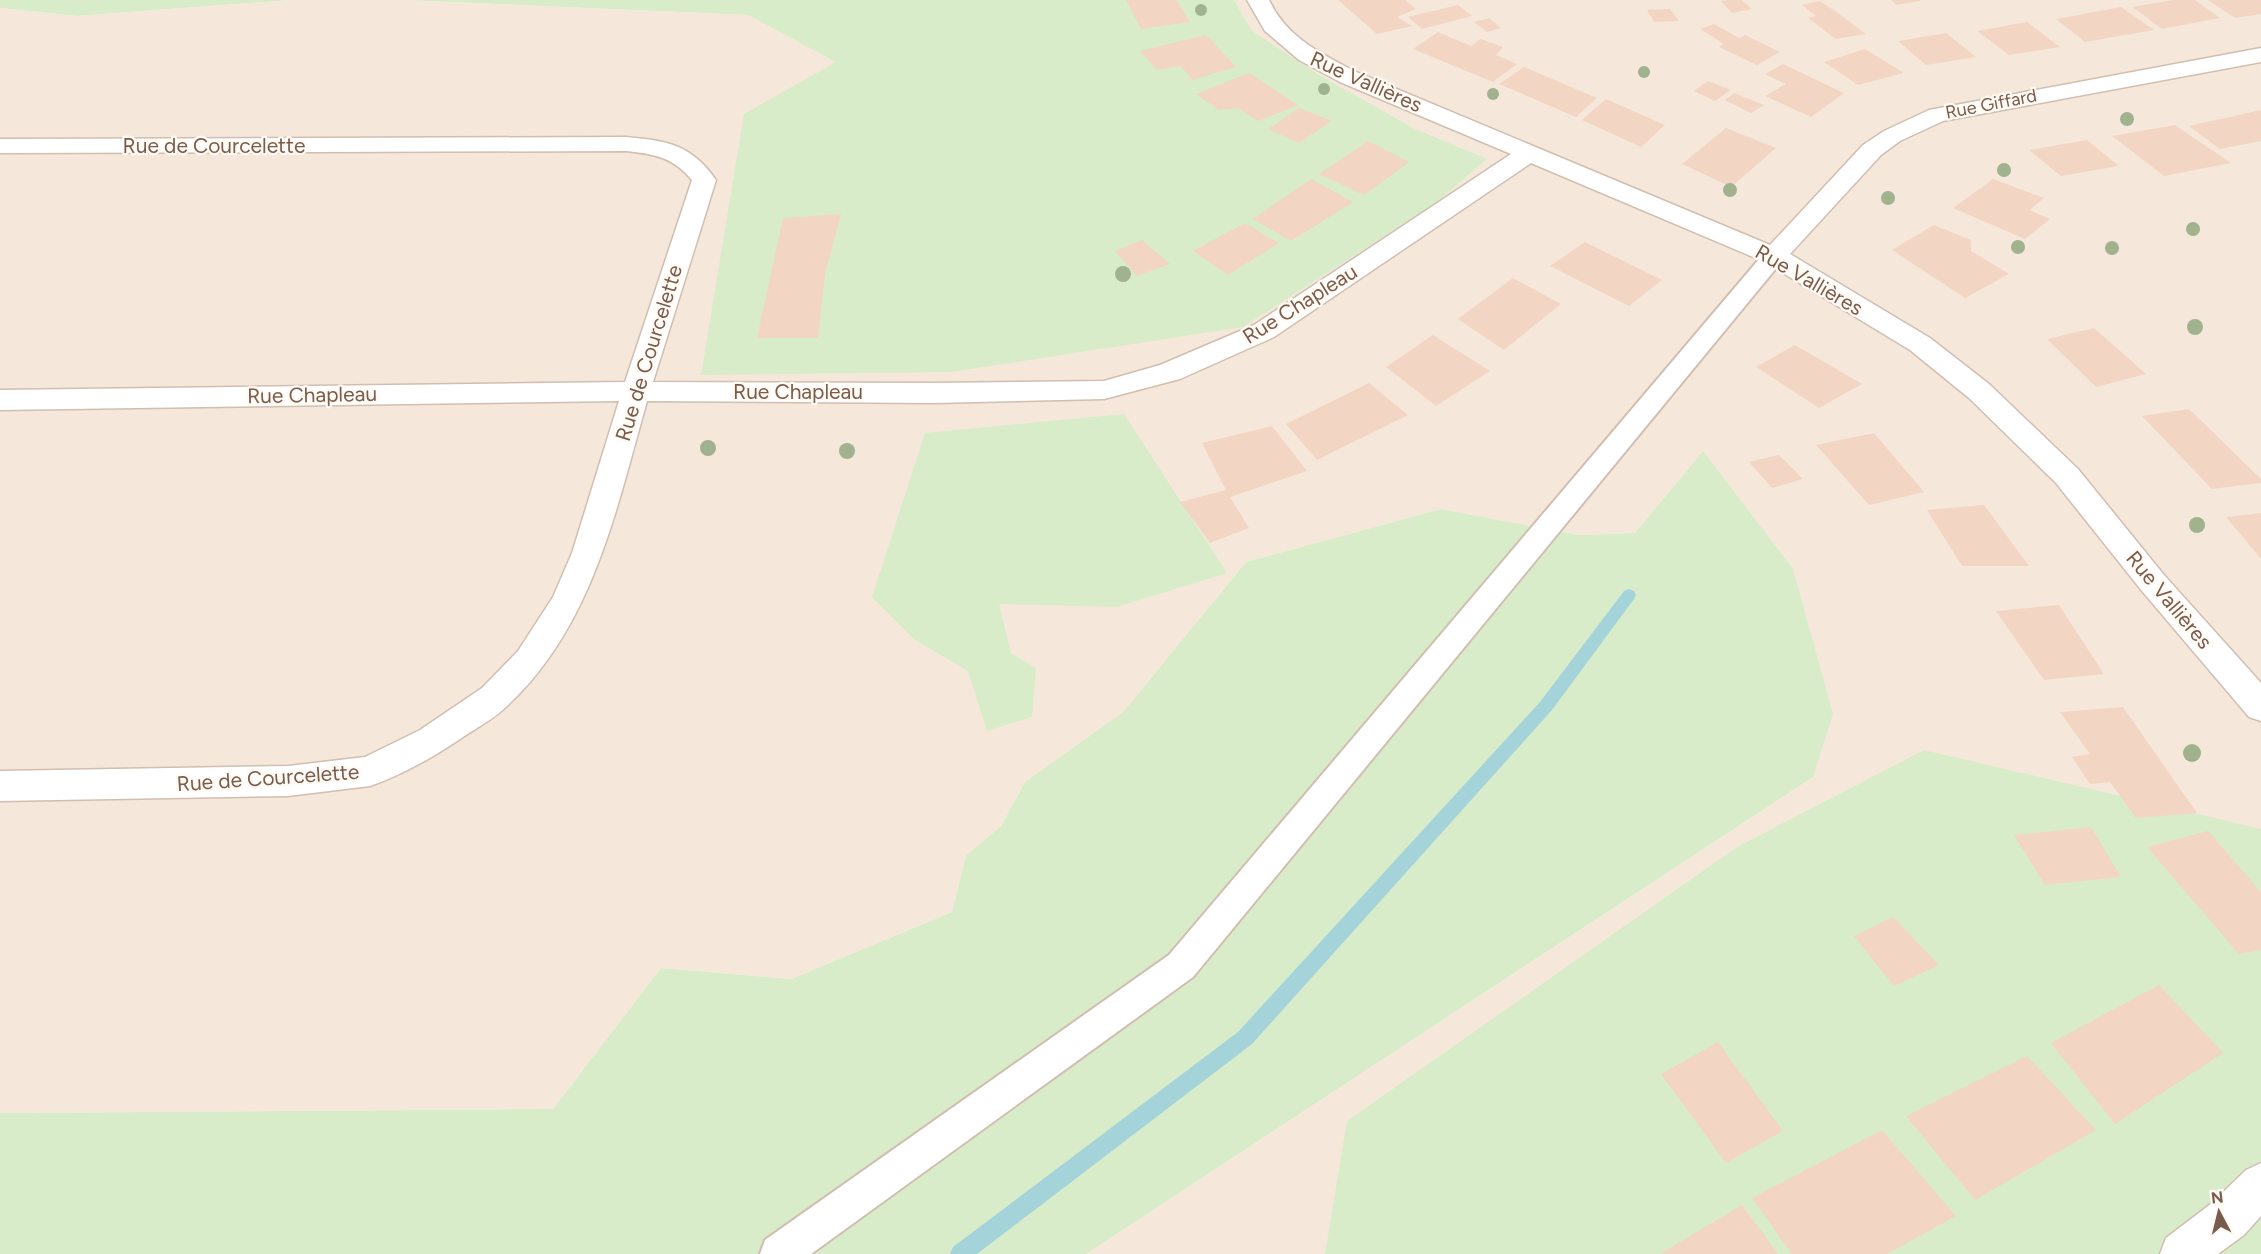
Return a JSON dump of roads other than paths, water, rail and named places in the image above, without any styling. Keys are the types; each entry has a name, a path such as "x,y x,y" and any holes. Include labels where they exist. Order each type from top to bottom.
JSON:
{"street":[{"name":"Rue Vallières","path":"1258,0 1263,14 1282,37 1303,54 1348,77 1774,256 1920,344 1979,390 2067,476 2153,583 2261,707"},
{"name":"Rue Giffard","path":"1774,256 1872,150 1892,136 1936,114 2261,55"},
{"name":"Rue de Courcelette","path":"0,146 626,144 669,150 689,160 704,180 636,391 588,553 568,601 530,660 494,698 432,740 370,771 288,781 0,786"},
{"name":"Rue Chapleau","path":"0,400 636,391 934,393 1104,390 1170,372 1264,331 1531,152"},
{"path":"2182,1254 2228,1219 2261,1185"}],"lane":[{"path":"779,1254 1181,966 1774,256"}],"waterway":[{"path":"960,1254 1245,1038 1546,706 1629,595"}]}
